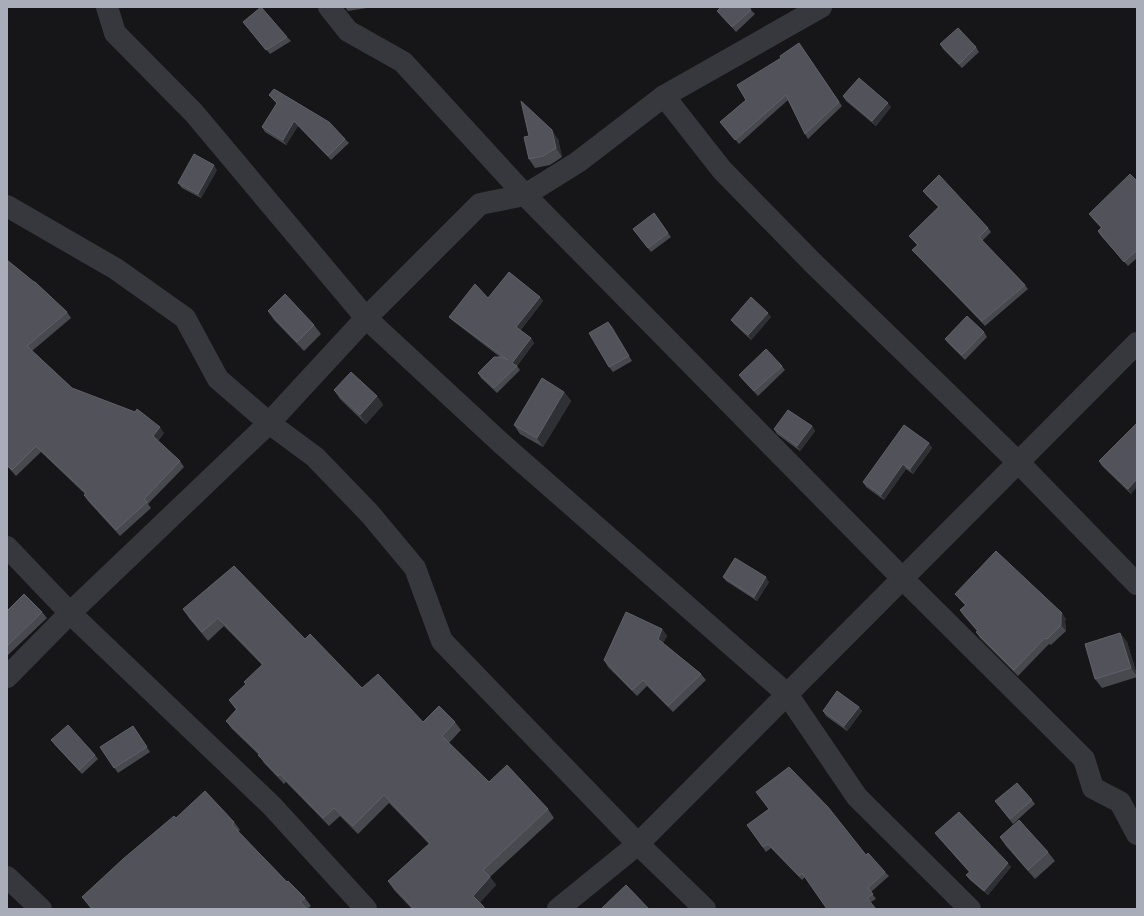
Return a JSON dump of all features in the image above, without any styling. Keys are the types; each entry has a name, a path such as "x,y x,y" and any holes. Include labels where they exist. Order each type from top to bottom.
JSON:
{"street":[{"path":"106,7 116,34 194,113 366,318 508,449 787,694 857,798 970,909"},
{"path":"330,7 348,31 403,62 525,195 902,578 1084,759 1092,788 1120,802 1137,834"},
{"path":"7,677 70,613 269,423 366,318 480,204 525,195 578,162 664,96 821,7"},
{"path":"664,96 722,170 813,263 1018,462 1137,584"},
{"path":"7,206 116,269 185,318 218,379 269,423 315,457 370,514 415,568 442,641 638,844 705,909"},
{"path":"558,909 638,844 1137,343"},
{"path":"7,547 70,613 272,806 366,909"},
{"path":"7,878 41,909"}],"building":[{"path":"261,7 287,37 266,50 243,22"},
{"path":"721,7 749,7 751,10 732,27 717,11"},
{"path":"958,28 976,47 959,64 940,44"},
{"path":"799,43 839,102 805,134 786,95 735,140 720,122 746,100 737,85 781,58 780,56"},
{"path":"859,78 888,103 872,121 843,96"},
{"path":"274,89 329,122 345,139 328,156 294,121 283,140 262,127 277,103 269,95"},
{"path":"521,101 552,130 556,148 543,156 529,159 524,137 529,136"},
{"path":"194,154 214,165 198,194 178,183"},
{"path":"1130,174 1137,181 1137,250 1124,262 1098,231 1102,227 1089,214"},
{"path":"939,175 988,228 979,237 1025,285 982,321 912,250 918,245 909,236 939,207 923,191"},
{"path":"654,213 668,233 648,248 633,229"},
{"path":"7,260 35,282 67,312 27,346 72,388 135,412 137,409 160,427 153,436 180,461 144,499 147,502 116,530 84,495 86,493 36,446 12,470 7,465"},
{"path":"509,272 540,297 516,327 531,338 512,363 517,366 494,388 478,373 494,357 502,357 508,360 449,317 475,284 488,298"},
{"path":"285,294 314,325 297,342 268,311"},
{"path":"751,297 768,313 748,335 731,320"},
{"path":"967,316 984,332 962,355 945,339"},
{"path":"608,322 629,356 609,367 589,333"},
{"path":"766,349 782,366 754,391 739,375"},
{"path":"351,372 377,396 360,415 334,390"},
{"path":"542,378 564,392 537,438 514,425"},
{"path":"788,410 812,426 797,446 774,429"},
{"path":"1137,423 1137,479 1128,489 1099,461"},
{"path":"904,425 929,443 910,469 903,464 881,495 863,482"},
{"path":"996,551 1062,613 1061,625 1047,639 1045,638 1014,670 976,632 978,631 960,610 966,605 955,594"},
{"path":"735,558 766,577 754,597 723,577"},
{"path":"234,566 305,639 310,634 362,688 378,674 423,722 439,706 455,722 442,736 489,782 507,765 548,809 483,870 490,877 473,896 484,907 482,909 414,909 388,881 430,843 384,795 353,826 334,808 323,818 280,774 278,776 258,755 260,754 226,721 237,709 229,700 246,684 244,682 263,664 218,618 202,632 183,609"},
{"path":"24,594 42,612 7,646 7,611"},
{"path":"626,612 662,629 658,639 701,674 668,706 643,680 632,690 604,660"},
{"path":"1120,633 1131,668 1095,679 1085,644"},
{"path":"837,691 859,707 844,726 823,711"},
{"path":"68,725 95,755 79,770 51,740"},
{"path":"133,726 147,747 114,768 100,747"},
{"path":"789,767 828,807 866,855 868,853 885,872 868,888 873,894 867,898 876,909 827,909 802,873 799,876 768,844 763,847 747,825 769,809 756,792"},
{"path":"1017,783 1032,800 1010,819 995,801"},
{"path":"205,791 234,822 232,825 287,882 288,881 305,898 300,902 307,909 93,909 82,897 123,859 174,816 176,818"},
{"path":"959,812 1008,863 984,891 966,875 970,872 935,833"},
{"path":"1019,820 1048,852 1028,870 1000,837"},
{"path":"626,885 649,909 601,909"}]}
